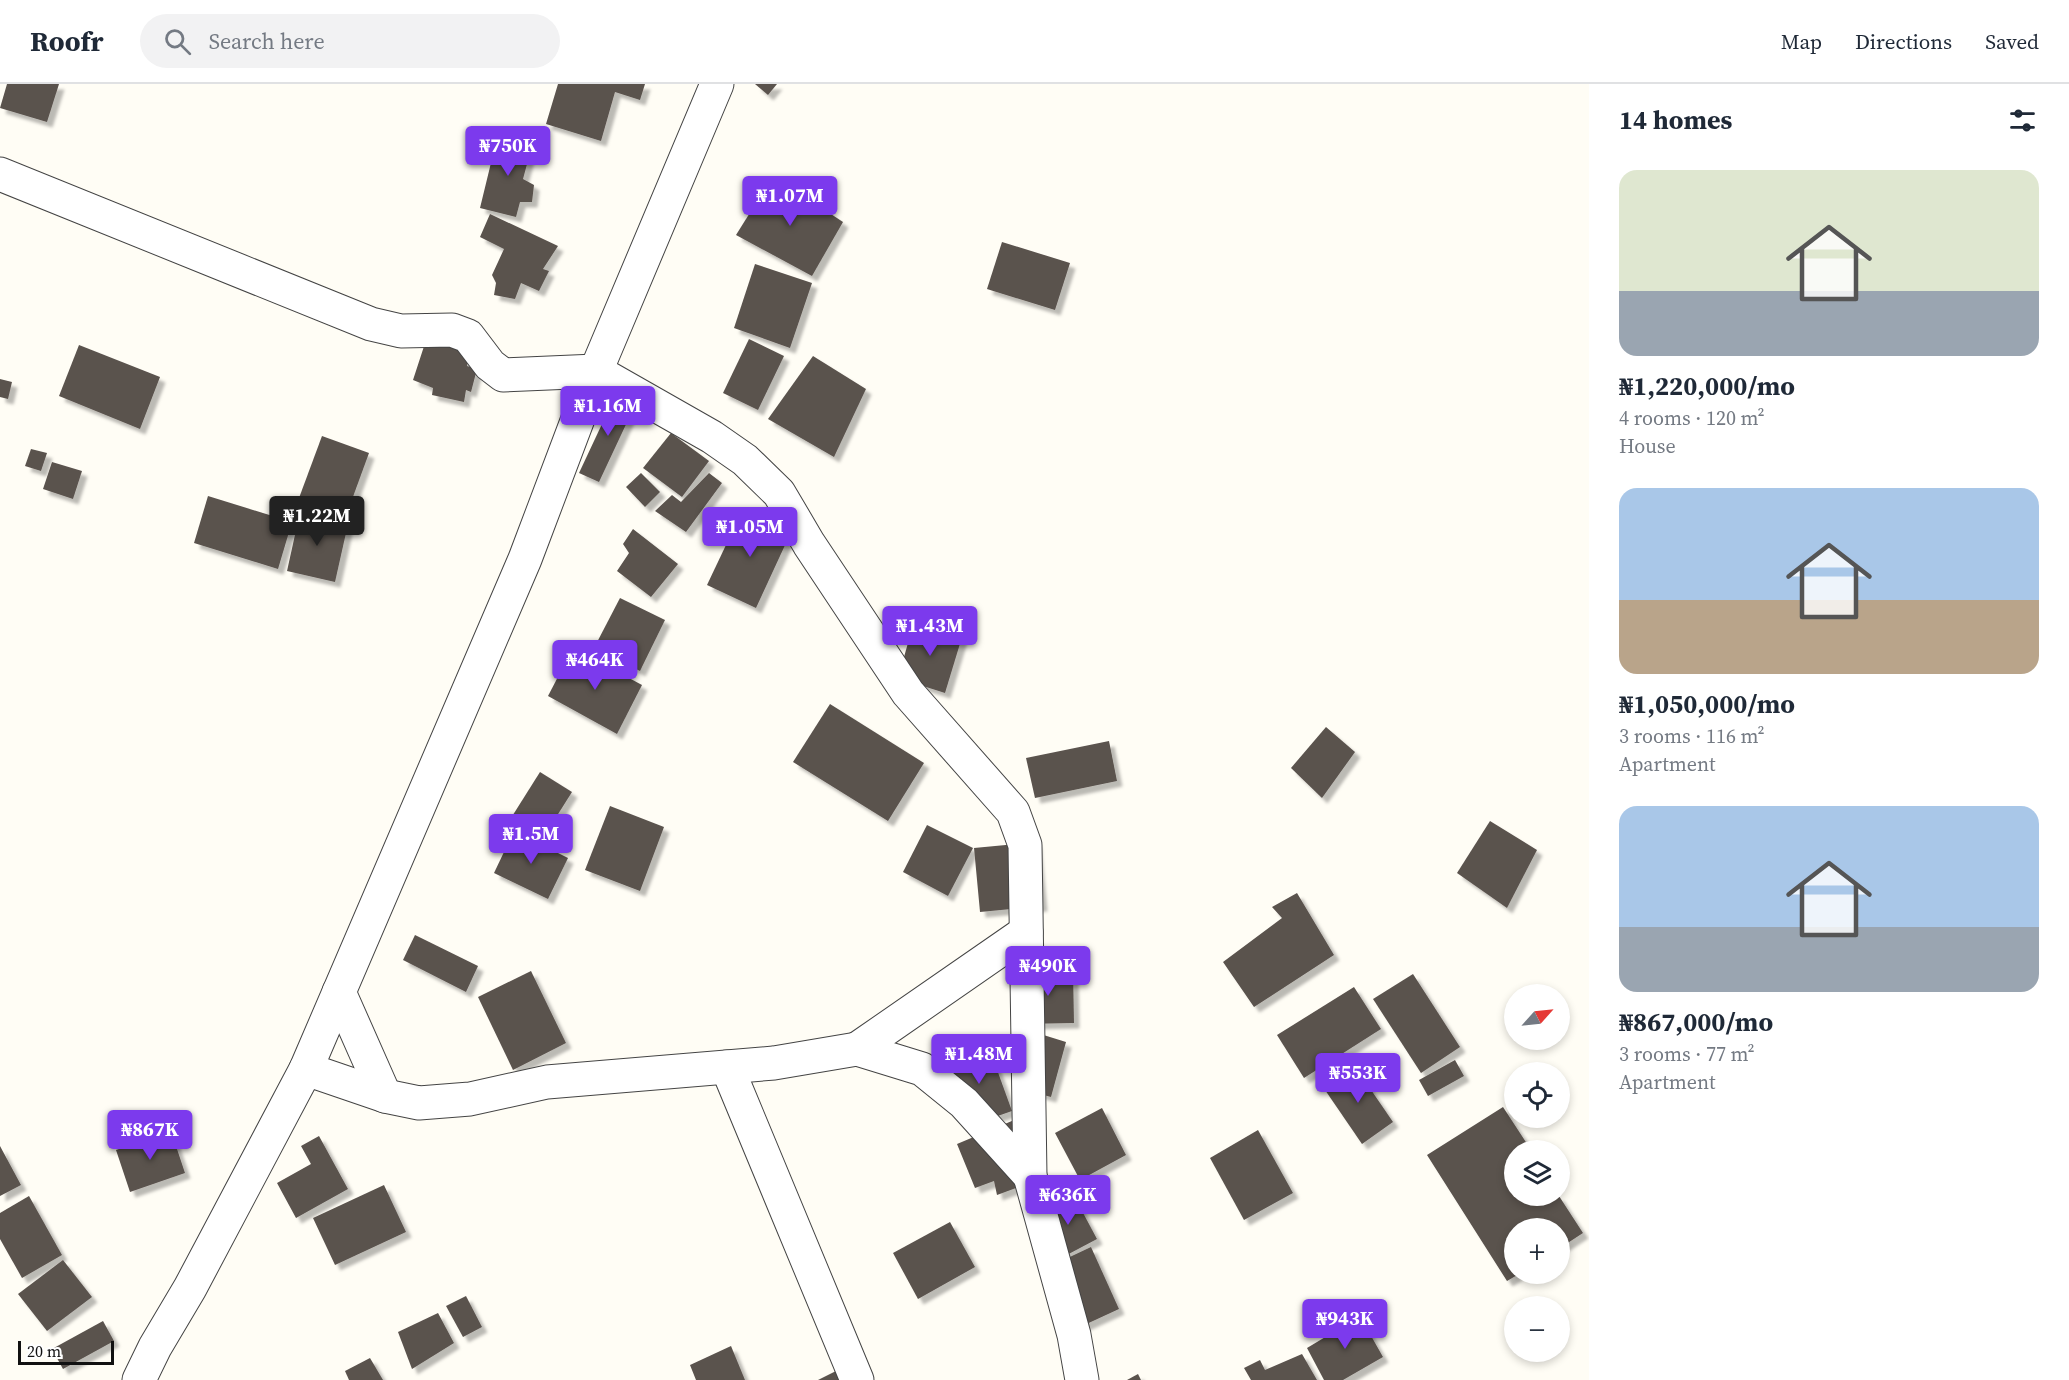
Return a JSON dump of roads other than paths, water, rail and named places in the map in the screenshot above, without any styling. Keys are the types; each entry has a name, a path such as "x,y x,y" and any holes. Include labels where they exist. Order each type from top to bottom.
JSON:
{"street":[{"path":"139,1380 306,1069 525,559 596,371 717,84"},
{"path":"0,174 371,324 401,331 452,330 468,336 490,365 502,375 596,371 745,459 779,493 809,544 908,693 1012,812 1025,844 1030,1176 1074,1335 1082,1380"},
{"path":"306,1069 385,1096 419,1103 470,1099 547,1082 774,1063 857,1049 1026,932"},
{"path":"339,992 385,1096"},
{"path":"857,1049 922,1069 964,1103 1030,1176"},
{"path":"727,1067 857,1380"}]}
